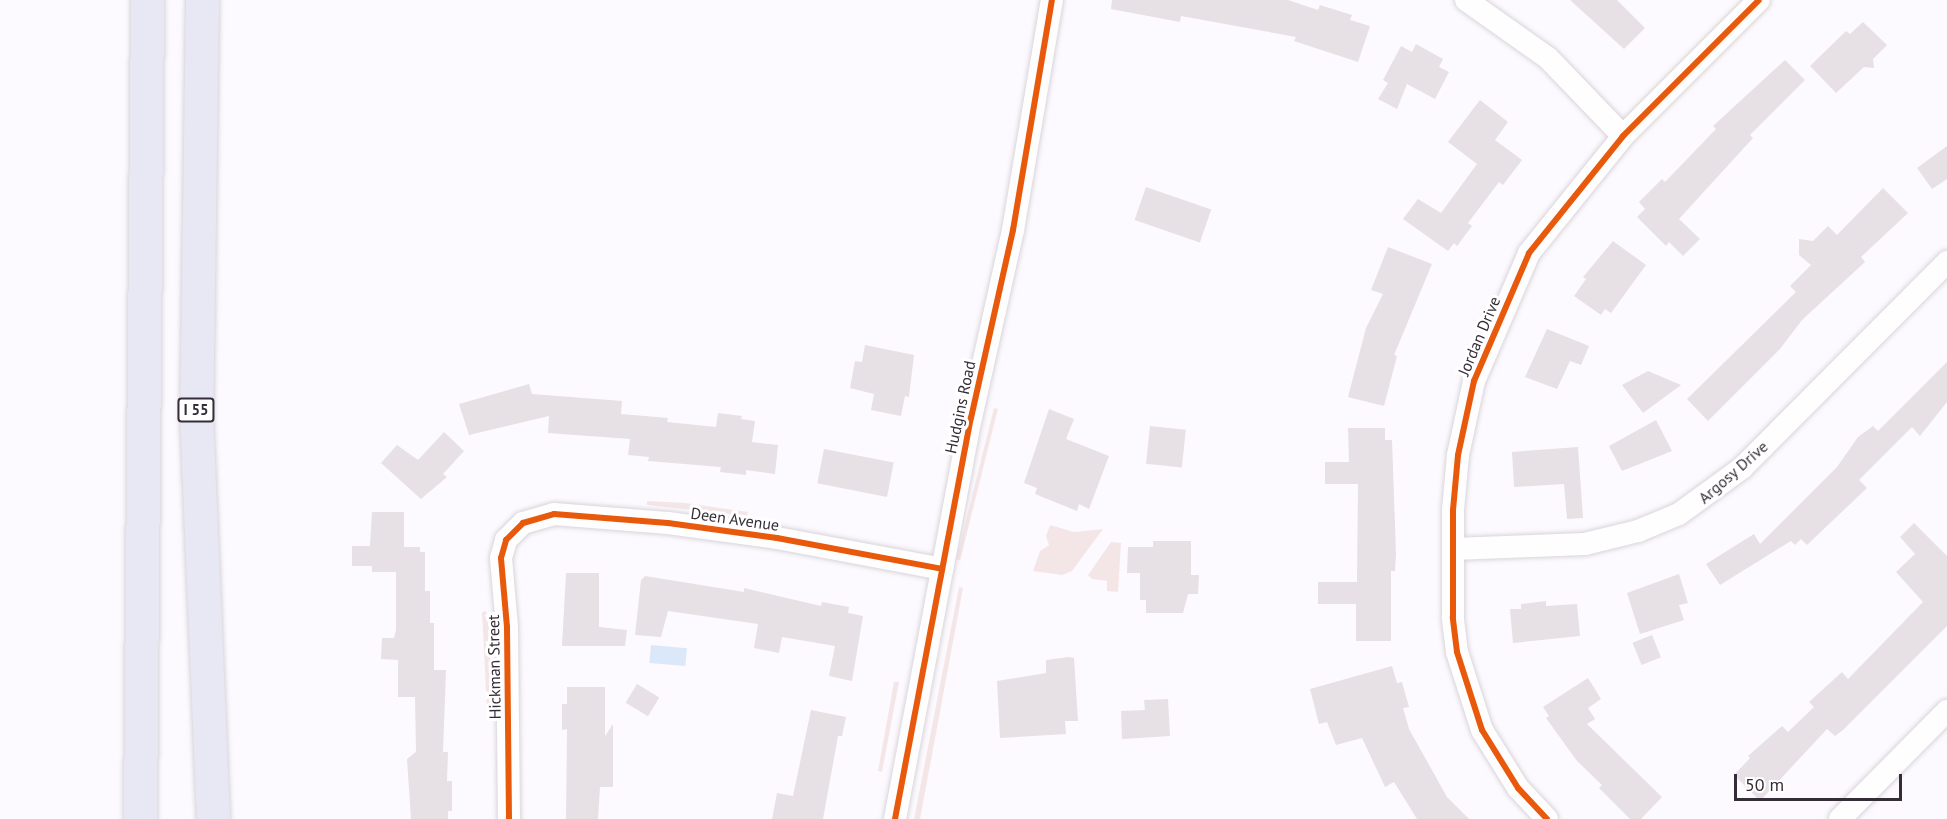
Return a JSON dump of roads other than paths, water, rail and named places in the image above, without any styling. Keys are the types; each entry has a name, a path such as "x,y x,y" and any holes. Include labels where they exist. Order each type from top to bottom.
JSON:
{"highway":[{"path":"140,819 147,0"},
{"name":"I 55","path":"202,0 196,414 213,819"}],"street":[{"name":"Hudgins Road","path":"895,819 942,569 1013,230 1052,0"},
{"path":"1466,0 1548,58 1623,136"},
{"name":"Jordan Drive","path":"1547,819 1509,774 1471,704 1453,617 1453,549 1458,455 1474,381 1528,253 1623,136 1759,0"},
{"name":"Argosy Drive","path":"1453,549 1585,544 1638,531 1679,514 1742,468 1947,262"},
{"name":"Deen Avenue","path":"523,523 554,514 668,523 777,538 942,569"},
{"name":"Hickman Street","path":"509,819 507,627 501,558 506,540 523,523"},
{"path":"1840,819 1947,711"}],"water":[{"path":"651,645 687,648 685,666 649,663"}]}
